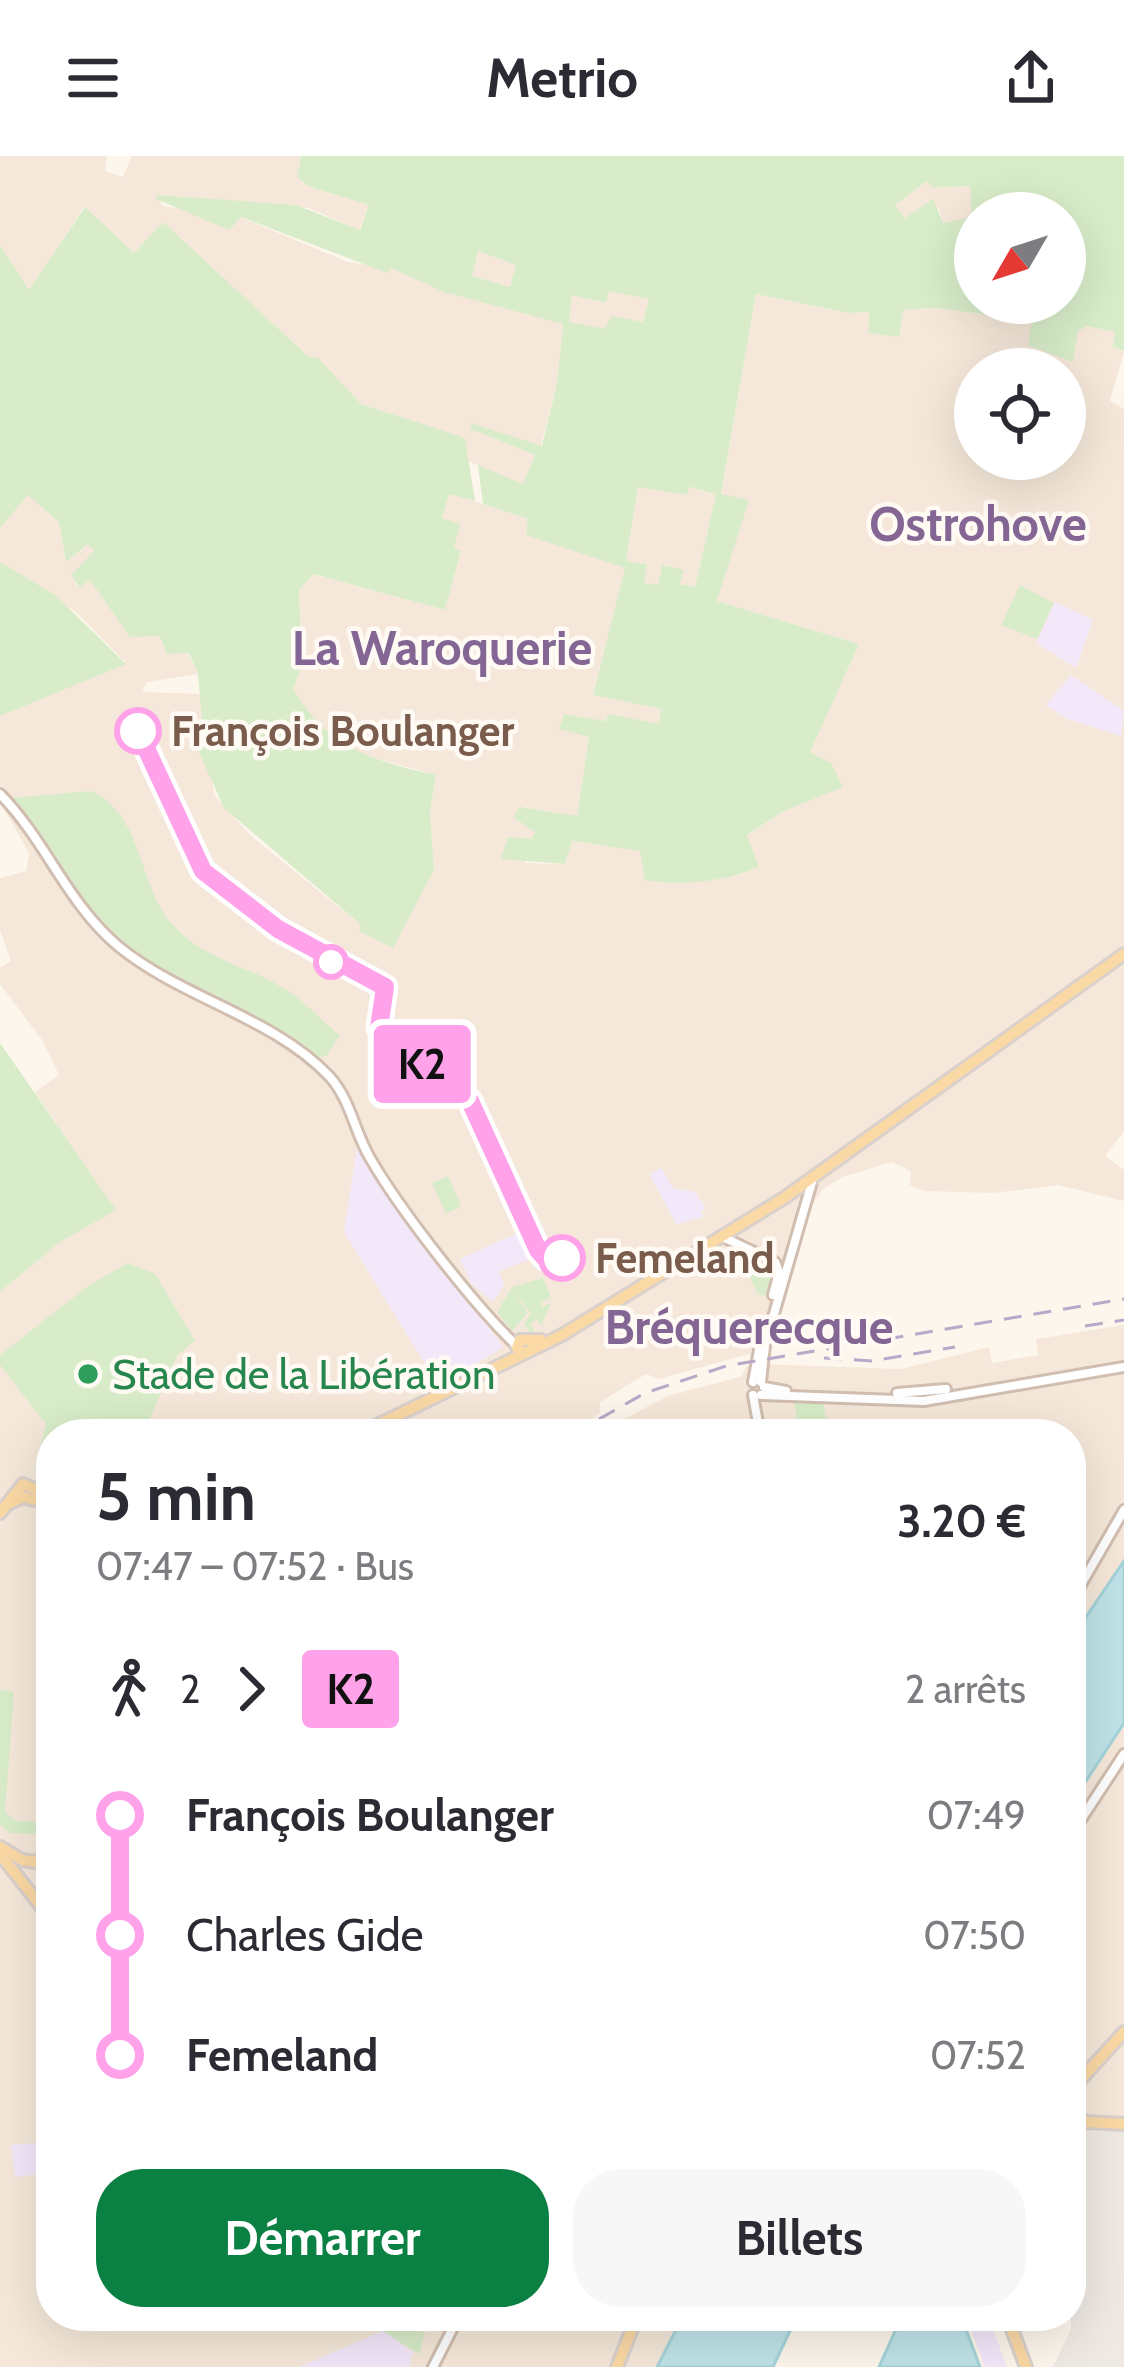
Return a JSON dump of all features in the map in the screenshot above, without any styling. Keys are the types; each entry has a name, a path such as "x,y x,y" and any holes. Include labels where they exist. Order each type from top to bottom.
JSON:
{"main road":[{"path":"388,1419 605,1306 748,1220 826,1170 1124,954"},
{"path":"1,1511 25,1492 36,1495"},
{"path":"0,1851 28,1861"},
{"path":"0,1851 36,1900"},
{"path":"13,1870 13,1861 36,1862"},
{"path":"1086,2071 1124,2029"},
{"path":"1086,2120 1124,2126"},
{"path":"617,2367 631,2331"},
{"path":"1012,2331 1025,2367"}],"street":[{"path":"0,794 33,832 80,906 117,945 155,972 306,1057 347,1102 374,1164 492,1319 523,1346"},
{"path":"759,1389 807,1187 826,1170"},
{"path":"748,1220 743,1233 749,1248"},
{"path":"710,1242 724,1237 783,1262 790,1248"},
{"path":"761,1419 759,1389 779,1272 766,1256"},
{"path":"759,1389 924,1395 1124,1365"},
{"path":"1086,1577 1124,1513"},
{"path":"1086,1812 1124,1754"},
{"path":"433,2367 451,2331"}],"shaded area":[{"path":"0,156 107,156 105,171 123,177 132,156 301,156 297,177 310,187 369,205 359,230 309,208 158,195 163,206 240,217 348,262 390,268 563,324 557,383 541,446 472,424 472,429 535,455 523,485 468,461 464,438 360,404 163,223 134,253 84,207 29,291 0,245"},
{"path":"927,181 933,188 971,186 971,192 954,192 954,221 943,223 939,209 906,219 895,205"},
{"path":"478,251 516,265 510,287 471,276"},
{"path":"609,291 650,299 643,322 606,330 569,323 571,294 605,303"},
{"path":"756,294 848,313 870,312 899,336 902,310 954,310 954,324 1037,324 1059,348 954,348 954,480 1086,480 1086,348 1075,348 1078,331 1087,326 1116,332 1113,347 1124,351 1110,401 1124,409 1124,1131 1105,1156 1124,1170 1124,1201 1058,1185 993,1193 924,1191 910,1185 911,1171 892,1162 842,1177 822,1190 807,1214 770,1348 659,1379 646,1374 600,1402 600,1413 591,1419 36,1419 36,2331 675,2331 657,2367 0,2367 0,1292 60,1242 115,1210 35,1092 59,1075 42,1040 0,984 0,968 11,961 0,930 0,878 26,871 29,854 0,801 0,716 126,663 77,613 0,562 0,528 28,494 59,522 66,562 88,545 96,551 71,575 78,587 90,579 131,636 161,636 166,645 188,653 198,674 147,682 142,692 201,694 214,795 250,835 362,926 360,931 392,947 434,870 430,811 436,775 352,752 311,719 293,689 302,666 299,590 312,574 445,610 461,552 454,549 442,518 449,493 529,519 527,535 625,568 593,694 661,709 659,725 610,714 589,737 577,817 523,807 513,817 535,831 525,863 565,864 572,841 641,851 645,879 662,883 741,874 755,858 746,836 784,811 842,787 809,752 859,644 717,601 748,501 721,495"},
{"path":"638,486 686,495 688,487 716,494 695,587 679,584 683,571 662,566 659,586 643,583 626,562"},
{"path":"1055,602 1093,620 1076,668 1036,643"},
{"path":"1071,675 1124,711 1121,736 1065,718 1046,705"},
{"path":"357,1148 503,1347 439,1387 344,1232"},
{"path":"661,1168 674,1189 694,1191 706,1208 701,1212 704,1217 676,1224 650,1175"},
{"path":"524,1230 536,1257 499,1271 504,1285 493,1302 471,1283 460,1259"},
{"path":"1124,1325 1124,1561 1086,1617 1086,1419 624,1419 670,1395 740,1377 747,1366 901,1369 989,1347 992,1363 1038,1355 1036,1339"},
{"path":"1124,1723 1124,2131 1086,2132 1086,1781"},
{"path":"1124,2131 1124,2367 1053,2367 1070,2331 1086,2331 1086,2132"},
{"path":"36,2143 36,2175 15,2177 11,2145"},
{"path":"383,2331 413,2352 409,2367 299,2367"},
{"path":"972,2331 994,2331 1007,2367 985,2367"}],"green space":[{"path":"301,156 1124,156 1124,351 1113,347 1115,332 1087,326 1078,331 1075,348 1028,345 1031,324 1086,324 1086,192 970,192 970,186 933,188 927,181 895,205 905,218 933,199 943,223 954,221 954,310 903,310 899,337 868,333 869,312 848,313 756,294 721,494 749,500 717,601 859,644 810,752 831,763 843,787 784,811 747,835 759,867 718,879 645,880 640,851 572,841 565,864 501,859 508,837 531,839 535,832 513,817 520,807 577,816 589,737 559,729 564,714 605,721 609,714 659,724 661,709 593,695 625,568 526,535 528,519 483,504 478,465 523,484 535,455 471,429 471,423 542,446 557,383 563,324 444,292 391,268 387,273 241,217 229,230 156,199 157,195 296,205 360,230 369,205 310,187 297,177","holes":["478,251 516,265 510,287 472,276","609,291 649,299 643,322 612,316 605,329 569,322 572,295 606,303","638,487 687,495 689,487 716,494 695,587 680,584 684,570 662,565 658,585 644,583 647,564 626,561"]},
{"path":"85,207 134,253 163,222 309,357 318,358 361,404 465,438 475,501 449,494 442,518 460,524 454,548 461,551 445,610 313,574 299,590 302,666 293,689 306,709 354,748 436,775 430,811 434,870 393,948 359,931 361,925 224,808 190,732 188,722 201,722 202,717 198,674 189,653 167,654 160,636 130,637 90,580 79,587 71,575 95,550 87,545 66,562 59,522 28,495 0,528 0,245 29,290"},
{"path":"0,562 55,595 126,664 0,716"},
{"path":"1020,585 1054,603 1037,639 1001,625"},
{"path":"91,791 121,816 171,923 196,945 269,980 306,1005 340,1036 326,1056 314,1058 199,996 144,961 96,919 11,798"},
{"path":"0,1043 116,1210 60,1242 0,1292"},
{"path":"448,1176 461,1206 446,1214 432,1183"},
{"path":"740,1257 772,1273 765,1296 758,1294"},
{"name":"Stade de la Libération","path":"128,1263 155,1274 195,1340 177,1356 150,1419 42,1419 0,1365 0,1355 88,1286"},
{"path":"543,1278 551,1297 541,1303 543,1307 551,1303 541,1326 537,1319 531,1324 537,1336 524,1324 531,1313 513,1290 528,1313 512,1331 497,1312 512,1287"},
{"path":"823,1402 826,1419 797,1419 794,1403"},
{"path":"0,1689 14,1692 5,1812 16,1821 36,1822 36,1834 10,1833 0,1825"},
{"path":"383,2331 425,2333 419,2354"}],"water":[{"path":"1124,1561 1124,1723 1086,1781 1086,1617"},
{"path":"675,2331 790,2331 773,2367 657,2367"},
{"path":"895,2331 967,2331 980,2367 879,2367"}],"railway":[{"path":"599,1419 645,1393 726,1366 1124,1299"},
{"path":"1085,1326 1124,1320"},
{"path":"824,1358 872,1361 955,1347"}],"bus line":[{"name":"K2","path":"138,731 203,871 278,929 341,968 385,987 379,1028 466,1096 538,1250 545,1258 562,1258"}],"place":[{"name":"François Boulanger","path":"138,731"},
{"name":"Femeland","path":"562,1258"},
{"name":"Stade de la Libération","path":"88,1374"}],"district":[{"name":"Ostrohove","path":"978,524"},
{"name":"La Waroquerie","path":"442,648"},
{"name":"Bréquerecque","path":"749,1327"}]}
